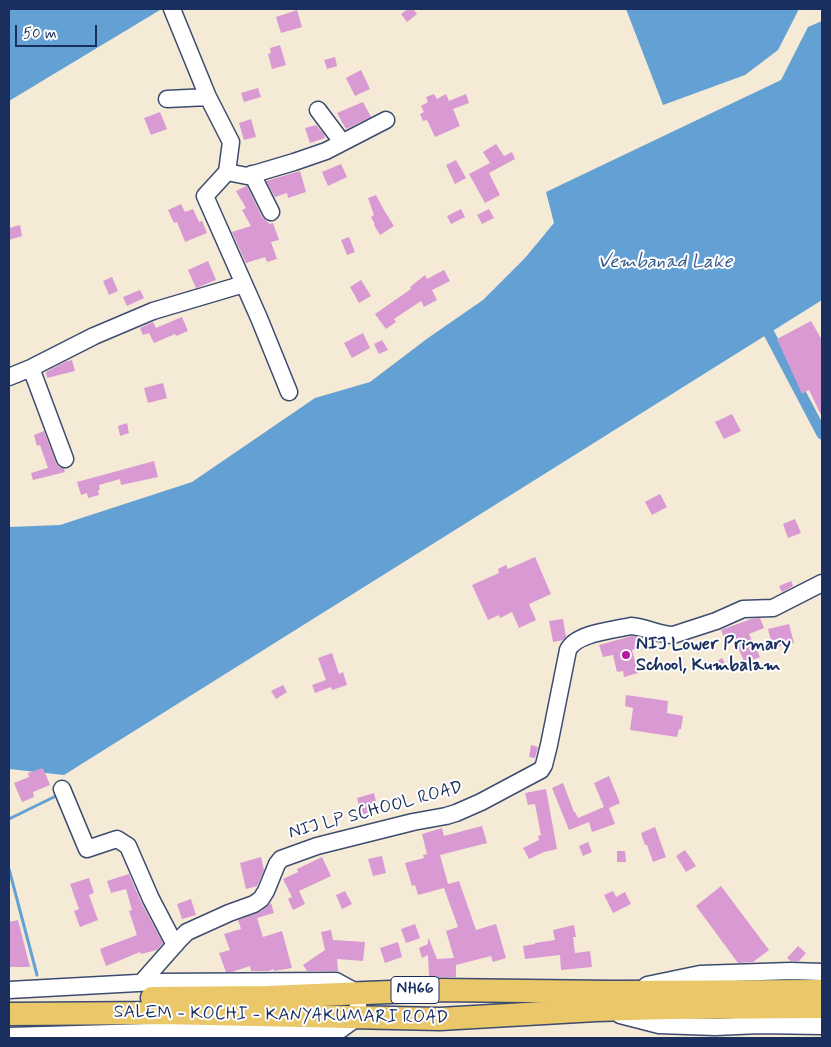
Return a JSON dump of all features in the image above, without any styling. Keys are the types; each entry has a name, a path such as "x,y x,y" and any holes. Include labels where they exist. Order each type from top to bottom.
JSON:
{"highway":[{"name":"SALEM - KOCHI - KANYAKUMARI ROAD","path":"9,999 79,1000 266,997 440,990 613,992 822,991"},
{"name":"SALEM - KOCHI - KANYAKUMARI ROAD","path":"9,1014 162,1013 440,1019 596,1010 822,1007"}],"street":[{"path":"172,9 208,97 231,142 227,172 205,196 289,392"},
{"path":"167,99 208,97"},
{"path":"318,110 342,142"},
{"path":"227,172 247,176 326,152 386,120"},
{"path":"252,174 272,212"},
{"path":"9,378 94,336 153,311 244,284"},
{"path":"31,368 65,459"},
{"name":"NIJ LP SCHOOL ROAD","path":"142,982 187,932 254,904 260,899 266,891 281,859 317,846 456,813 541,770 549,745 568,650 575,641 583,637 631,626 674,635 743,609 773,608 822,584"},
{"path":"62,789 87,849 117,839 128,846 151,899 175,945"},
{"path":"613,992 700,974 791,971 822,972"},
{"path":"9,990 142,982 336,981 358,992 358,1017 340,1030 9,1036"},
{"path":"596,1010 611,1012 659,1026 822,1026"}],"water":[{"path":"9,9 159,9 160,10 9,101"},
{"path":"626,9 799,9 778,50 745,75 663,105"},
{"name":"Vembanad Lake","path":"822,21 822,300 64,775 9,769 9,527 60,525 192,482 315,398 370,382 428,338 483,300 525,258 554,223 546,192 781,80 808,27"}],"building":[{"path":"408,9 413,9 417,14 407,22 401,14"},
{"path":"297,10 302,27 281,33 276,17"},
{"path":"280,45 286,65 272,69 268,54 271,53 270,48"},
{"path":"335,57 337,66 327,69 324,60"},
{"path":"361,70 370,89 355,96 346,78"},
{"path":"258,88 261,97 244,102 241,93"},
{"path":"434,94 437,99 446,94 449,101 466,94 469,103 453,109 460,126 435,137 427,120 423,121 420,114 424,112 421,106 428,102 426,97"},
{"path":"363,102 371,117 346,129 337,113"},
{"path":"160,112 167,129 151,135 144,118"},
{"path":"251,119 256,137 244,140 239,123"},
{"path":"316,125 325,138 310,143 305,128"},
{"path":"496,144 504,156 512,152 515,159 489,173 500,195 485,203 469,174 490,163 483,152"},
{"path":"456,160 466,178 455,184 446,165"},
{"path":"341,164 347,177 328,186 322,172"},
{"path":"300,171 306,192 288,198 287,193 275,197 266,181"},
{"path":"246,186 262,217 270,224 273,223 279,240 271,242 277,259 267,262 265,257 246,263 232,232 251,226 242,210 246,208 236,191"},
{"path":"376,195 394,226 380,235 371,217 374,215 368,198"},
{"path":"181,204 185,212 193,209 199,222 202,221 207,233 185,242 177,222 174,223 168,210"},
{"path":"461,209 465,217 451,224 447,216"},
{"path":"489,209 494,218 482,224 477,215"},
{"path":"20,225 22,236 9,240 9,228"},
{"path":"349,237 355,252 347,255 341,240"},
{"path":"208,261 216,280 196,288 188,270"},
{"path":"444,270 450,281 432,290 437,300 424,307 421,301 394,319 396,322 386,329 375,314 411,289 410,287 425,275 427,279"},
{"path":"112,277 118,291 109,295 103,281"},
{"path":"361,280 371,296 359,303 350,287"},
{"path":"140,290 144,298 127,306 123,297"},
{"path":"182,317 188,331 154,343 149,333 143,335 140,328 153,322 156,328"},
{"path":"811,321 822,340 822,417 809,390 802,394 777,339"},
{"path":"363,333 370,348 352,358 344,343"},
{"path":"382,340 388,350 379,354 374,344"},
{"path":"72,360 75,371 47,378 46,372"},
{"path":"163,383 167,398 148,403 144,388"},
{"path":"732,414 741,431 724,439 715,422"},
{"path":"127,423 129,433 120,436 118,426"},
{"path":"44,431 56,463 65,472 33,480 31,473 48,468 40,445 37,446 34,435"},
{"path":"154,461 158,477 121,485 120,479 99,485 99,495 88,498 87,493 81,495 77,482"},
{"path":"660,494 667,507 652,515 645,502"},
{"path":"795,519 801,533 788,538 783,524"},
{"path":"535,557 551,594 529,604 536,620 519,628 512,612 500,618 499,615 488,620 472,585 499,573 498,569 506,565 508,569"},
{"path":"791,581 793,586 782,592 779,586"},
{"path":"760,618 764,628 749,634 760,657 745,663 734,639 726,642 721,630 751,619"},
{"path":"563,619 566,637 563,640 553,642 549,621"},
{"path":"789,624 794,643 773,648 768,629"},
{"name":"NIJ Lower Primary School, Kumbalam","path":"632,636 643,638 645,646 632,650 638,673 624,677 623,671 617,672 613,655 603,657 599,645"},
{"path":"332,653 339,674 343,672 347,685 332,690 331,687 315,693 312,685 326,680 318,658"},
{"path":"722,658 727,667 716,672 712,664"},
{"path":"283,685 287,692 276,699 271,691"},
{"path":"626,695 668,701 667,713 683,716 681,729 679,729 677,737 630,730 633,708 625,706"},
{"path":"531,745 538,747 535,758 529,757"},
{"path":"43,768 50,785 33,792 34,797 22,802 14,783 29,777 28,773"},
{"path":"609,776 620,803 609,808 615,824 592,832 589,822 569,830 552,788 563,783 578,818 604,807 594,783"},
{"path":"546,789 557,849 544,852 529,859 523,848 539,840 538,836 541,835 535,804 528,805 525,793"},
{"path":"374,793 378,810 361,815 357,798"},
{"path":"482,826 487,843 440,855 448,884 459,881 476,930 496,924 506,958 493,962 491,956 456,965 456,977 429,977 428,955 422,958 419,948 428,944 429,939 437,959 454,958 446,931 458,927 444,888 418,895 415,885 412,886 405,863 424,858 423,855 427,854 422,834 442,828 444,836"},
{"path":"655,827 666,857 653,862 641,833"},
{"path":"588,842 592,852 583,856 579,846"},
{"path":"685,850 696,866 686,872 676,856"},
{"path":"617,851 625,851 626,862 617,862"},
{"path":"382,856 386,873 373,876 368,859"},
{"path":"261,857 264,870 257,886 246,889 240,863"},
{"path":"322,857 331,876 299,891 305,904 293,910 288,899 292,897 283,879 298,872 297,869"},
{"path":"129,874 142,904 163,943 157,950 141,954 140,952 106,966 100,949 137,935 129,911 132,910 126,889 111,893 107,881"},
{"path":"89,878 94,893 89,895 98,920 80,927 74,911 79,909 70,884"},
{"path":"721,886 769,950 753,962 738,963 696,906"},
{"path":"345,891 352,904 342,909 336,895"},
{"path":"613,891 616,897 625,892 631,904 613,913 604,895"},
{"path":"191,899 196,915 182,919 177,904"},
{"path":"271,903 274,913 257,918 263,937 282,931 292,968 274,971 274,969 251,971 250,966 226,972 219,953 230,950 224,934 241,929 238,920 260,912"},
{"path":"18,920 30,967 9,967 9,922"},
{"path":"415,924 420,938 406,943 401,929"},
{"path":"574,925 576,937 573,937 575,953 590,951 592,967 561,970 560,955 525,959 523,946 555,940 553,930"},
{"path":"331,930 333,940 365,942 363,961 337,959 338,971 307,971 303,965 325,950 321,932"},
{"path":"398,942 402,957 385,963 380,948"},
{"path":"798,946 806,953 799,961 791,961 787,958"}],"waterway":[{"path":"762,320 822,434"},
{"path":"9,819 58,795"},
{"path":"9,869 37,975"}],"place":[{"name":"NIJ Lower Primary School, Kumbalam","path":"626,655"}]}
